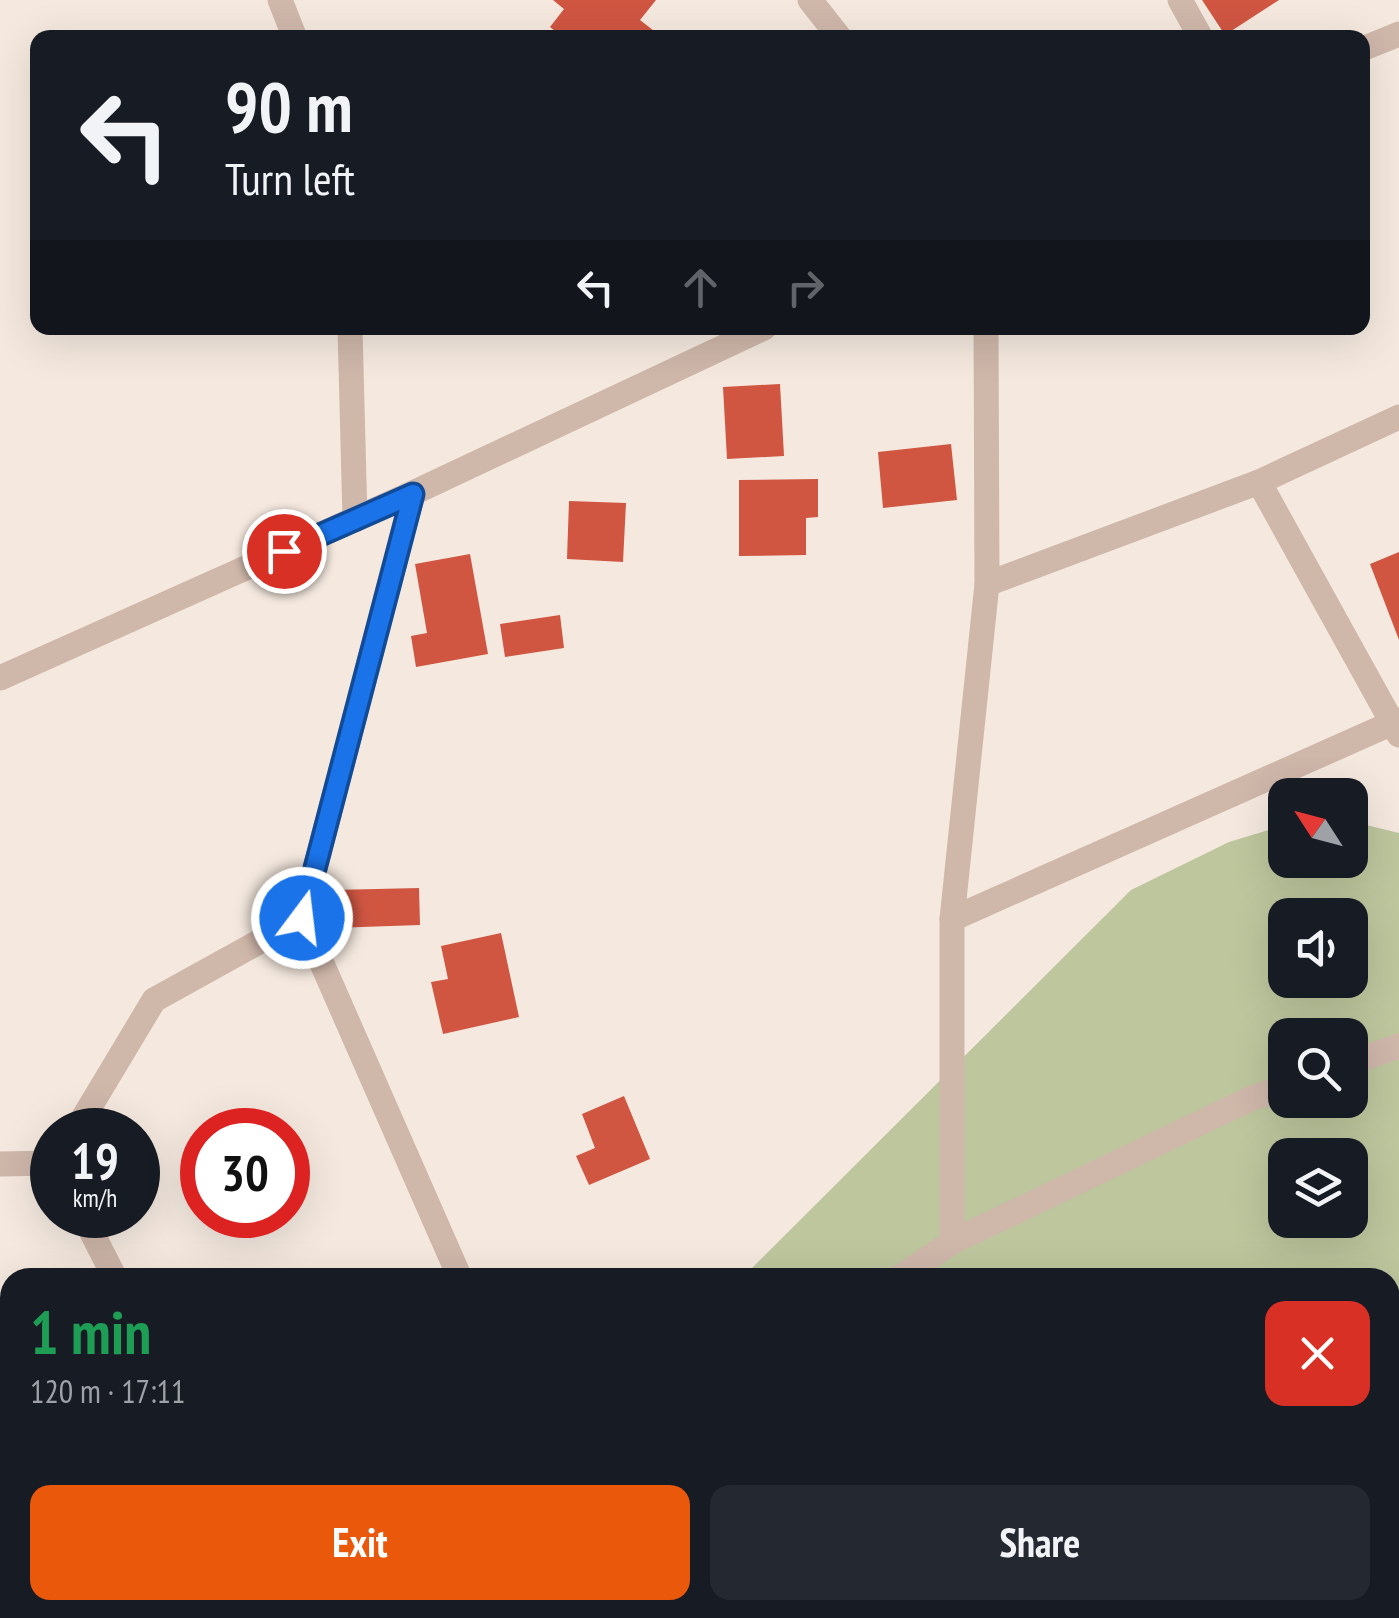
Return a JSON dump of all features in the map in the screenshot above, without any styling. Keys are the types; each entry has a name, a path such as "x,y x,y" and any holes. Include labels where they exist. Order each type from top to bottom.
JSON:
{"street":[{"path":"280,0 292,30"},
{"path":"810,0 834,30"},
{"path":"1180,0 1196,30"},
{"path":"1370,46 1399,34"},
{"path":"350,335 355,520"},
{"path":"0,678 413,494 749,335"},
{"path":"952,1242 952,919 986,584 986,335"},
{"path":"986,584 1259,482 1399,417"},
{"path":"952,919 1397,726 1259,482"},
{"path":"413,494 302,918 456,1268"},
{"path":"89,1108 154,1000 302,918"},
{"path":"1368,1057 1399,1046"},
{"path":"914,1268 952,1242 1268,1092"},
{"path":"0,1164 30,1163"},
{"path":"95,1238 110,1268"}],"green space":[{"path":"1368,825 1399,833 1399,1268 752,1268 1131,890 1229,842 1268,830 1268,878 1368,878"}],"building":[{"path":"553,0 656,0 640,20 653,30 554,30 550,27 564,9"},
{"path":"1202,0 1279,0 1233,30 1222,30"},
{"path":"780,384 784,456 727,459 723,387"},
{"path":"951,444 957,500 883,508 878,452"},
{"path":"818,479 818,517 806,518 806,555 739,556 739,480"},
{"path":"569,501 626,503 623,562 567,559"},
{"path":"1399,552 1399,640 1370,564"},
{"path":"470,554 488,654 416,667 411,636 427,633 415,564"},
{"path":"560,615 564,648 505,657 500,624"},
{"path":"419,888 420,925 333,928 332,890"},
{"path":"501,933 519,1017 443,1034 431,982 448,979 441,946"},
{"path":"624,1096 650,1159 589,1185 576,1156 595,1148 582,1114"}],"route":[{"path":"284,551 413,494 302,918"}]}
